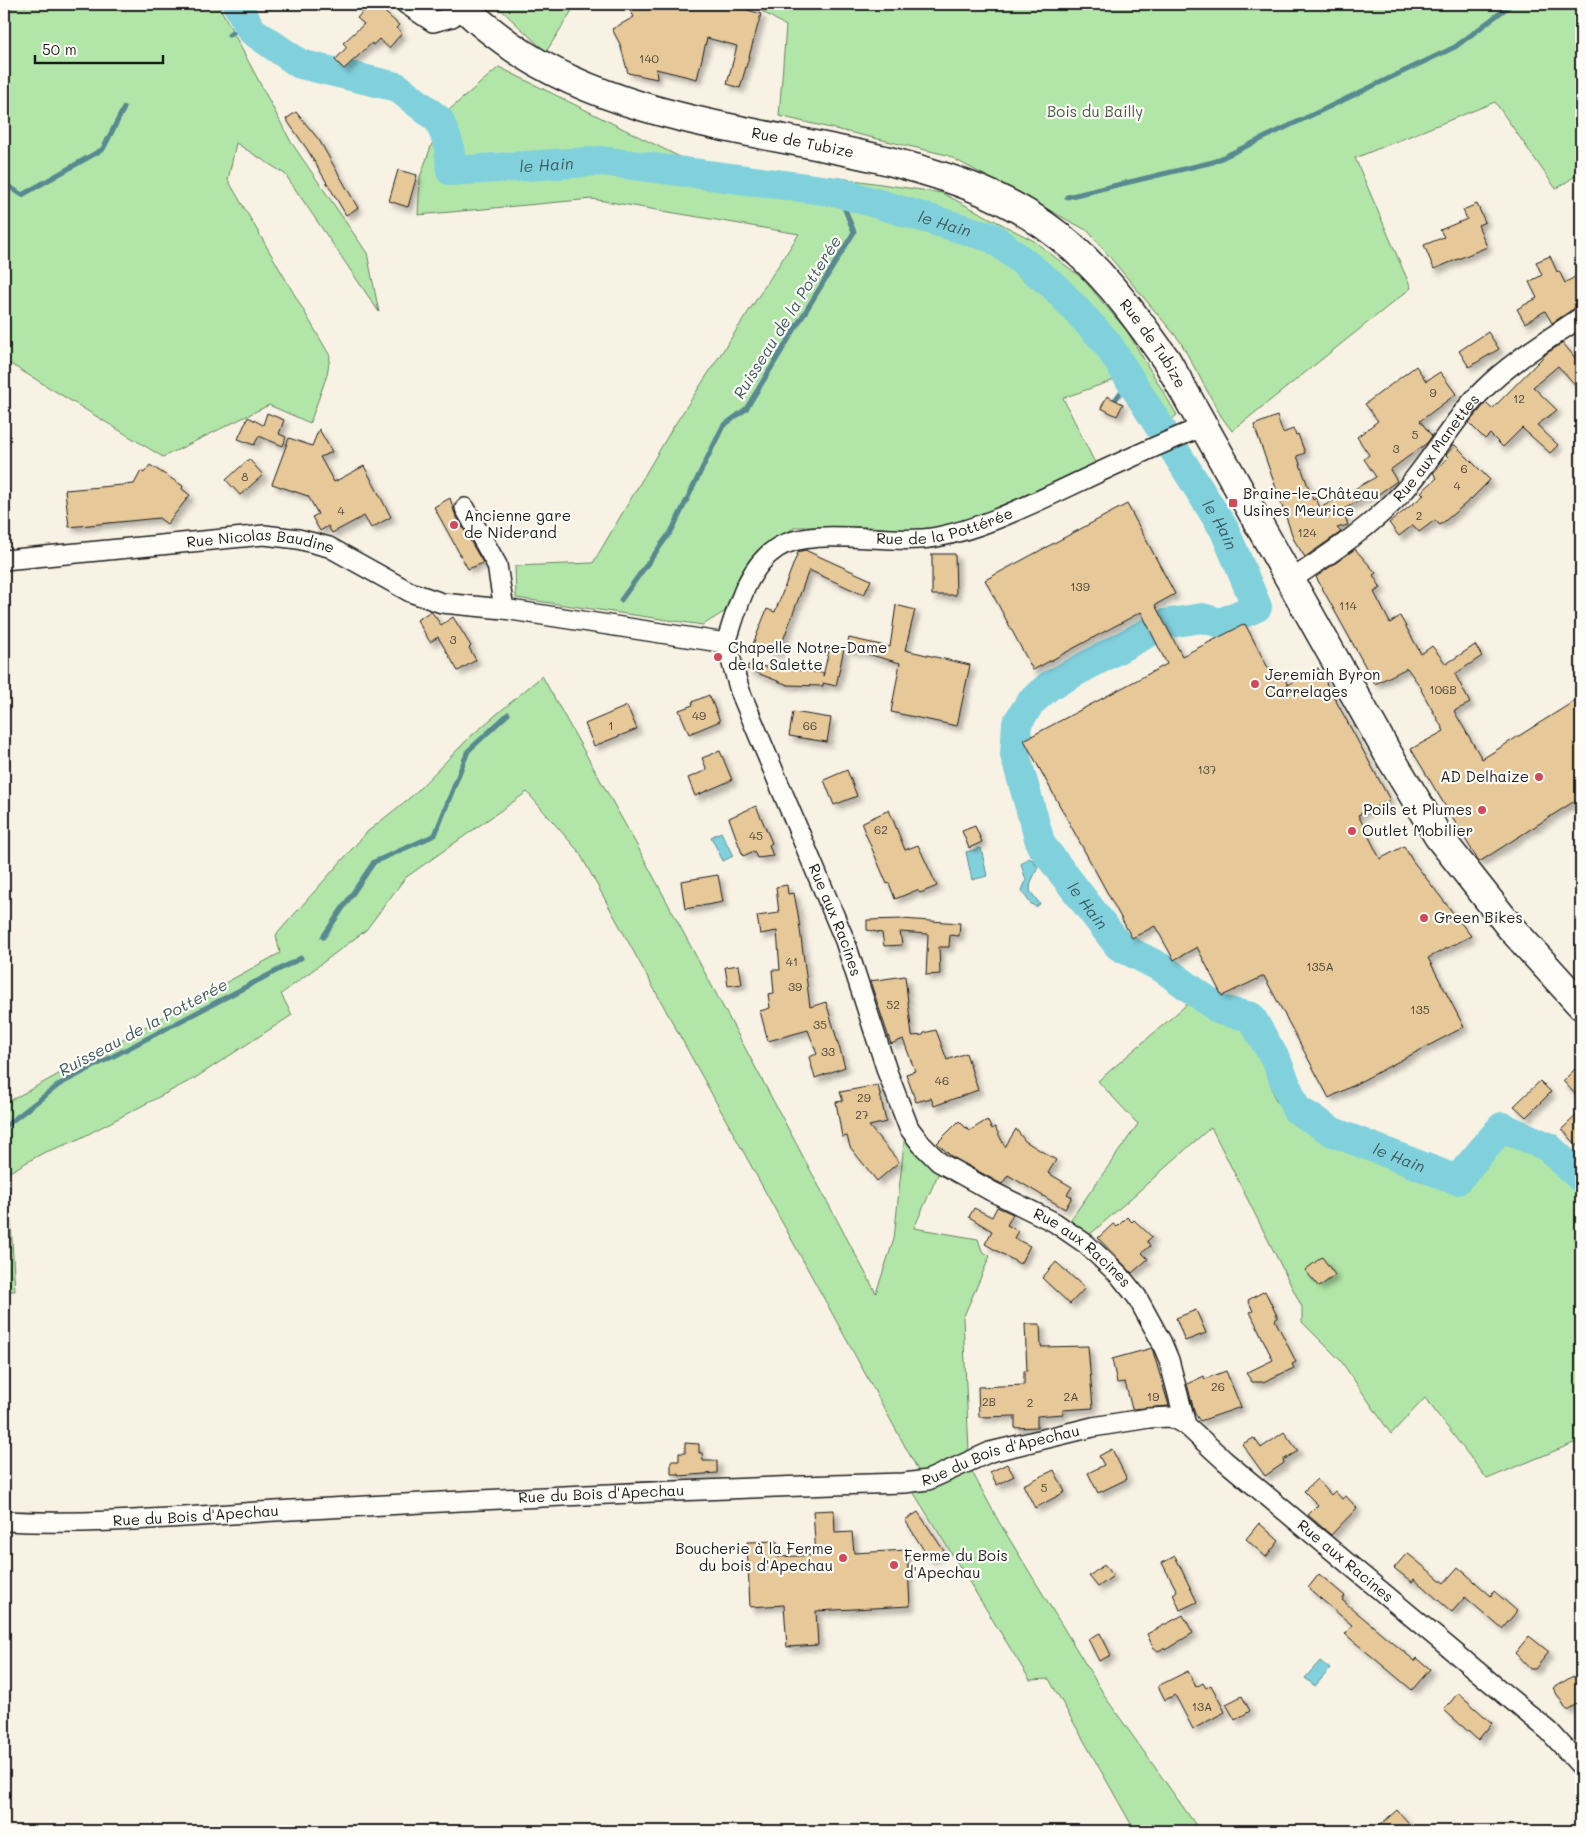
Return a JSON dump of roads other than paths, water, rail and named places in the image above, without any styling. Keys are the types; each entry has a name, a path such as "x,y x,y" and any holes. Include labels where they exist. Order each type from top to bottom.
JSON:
{"main road":[{"name":"Rue de Tubize","path":"462,5 493,32 532,60 564,78 625,101 671,114 939,174 994,196 1044,224 1087,260 1125,301 1167,361 1387,752 1438,836 1511,928 1581,1005"}],"street":[{"name":"Rue de Tubize","path":"406,4 432,22 452,17 462,5"},
{"name":"Rue aux Manettes","path":"1291,580 1337,550 1404,491 1484,389 1505,370 1581,317"},
{"name":"Rue de la Pottérée","path":"726,642 740,601 756,570 769,554 787,543 808,536 897,541 935,538 962,531 1007,515 1156,445 1205,426"},
{"path":"465,508 497,565 504,609"},
{"name":"Rue Nicolas Baudine","path":"4,560 264,535 298,539 328,547 423,598 457,605 504,609 726,642"},
{"name":"Rue aux Racines","path":"726,642 740,691 845,941 888,1074 909,1128 922,1146 940,1162 991,1192 1054,1222 1086,1244 1120,1276 1137,1297 1169,1360 1186,1425 1225,1462 1549,1732 1581,1766"},
{"name":"Rue du Bois d'Apechau","path":"4,1521 47,1523 126,1520 320,1508 904,1483 928,1480 990,1452 1093,1427 1149,1418 1171,1417 1186,1425"}],"water":[{"path":"721,832 733,856 723,861 711,837"},
{"path":"981,848 987,876 972,880 966,852"},
{"path":"1028,858 1033,860 1038,867 1031,882 1030,891 1040,904 1036,907 1030,903 1022,891 1026,880 1021,864"},
{"path":"1320,1661 1330,1669 1315,1686 1305,1678"}],"waterway":[{"name":"le Hain","path":"237,4 251,30 300,64 397,87 439,120 449,145 451,171 601,161 838,192 993,238 1054,286 1107,343 1224,529 1257,607 1221,623 1202,618 1164,624 1049,686 1031,702 1017,723 1015,755 1041,845 1119,946 1164,969 1220,1010 1251,1017 1277,1062 1296,1109 1333,1132 1457,1180 1502,1127 1548,1147 1581,1178"},
{"path":"1067,197 1213,162 1455,47 1512,4"},
{"path":"229,35 247,23"},
{"path":"4,183 22,195 103,149 124,108"},
{"name":"Ruisseau de la Potterée","path":"621,600 672,530 723,426 746,409 854,232 838,192"},
{"path":"1115,400 1130,380"},
{"name":"Ruisseau de la Potterée","path":"323,937 374,862 435,835 468,751 508,714"},
{"name":"Ruisseau de la Potterée","path":"4,1127 60,1084 301,958"}],"place":[{"name":"Braine-le-Château Usines Meurice","path":"1233,503"},
{"name":"Ancienne gare de Niderand","path":"454,525"},
{"name":"Chapelle Notre-Dame de la Salette","path":"718,657"},
{"name":"Jeremiah Byron Carrelages","path":"1255,684"},
{"name":"AD Delhaize","path":"1539,777"},
{"name":"Poils et Plumes","path":"1482,810"},
{"name":"Outlet Mobilier","path":"1352,831"},
{"name":"Green Bikes","path":"1424,918"},
{"name":"Boucherie à la Ferme du bois d'Apechau","path":"843,1558"},
{"name":"Ferme du Bois d'Apechau","path":"894,1565"}],"park label":[{"name":"Bois du Bailly","path":"1095,112"}]}
